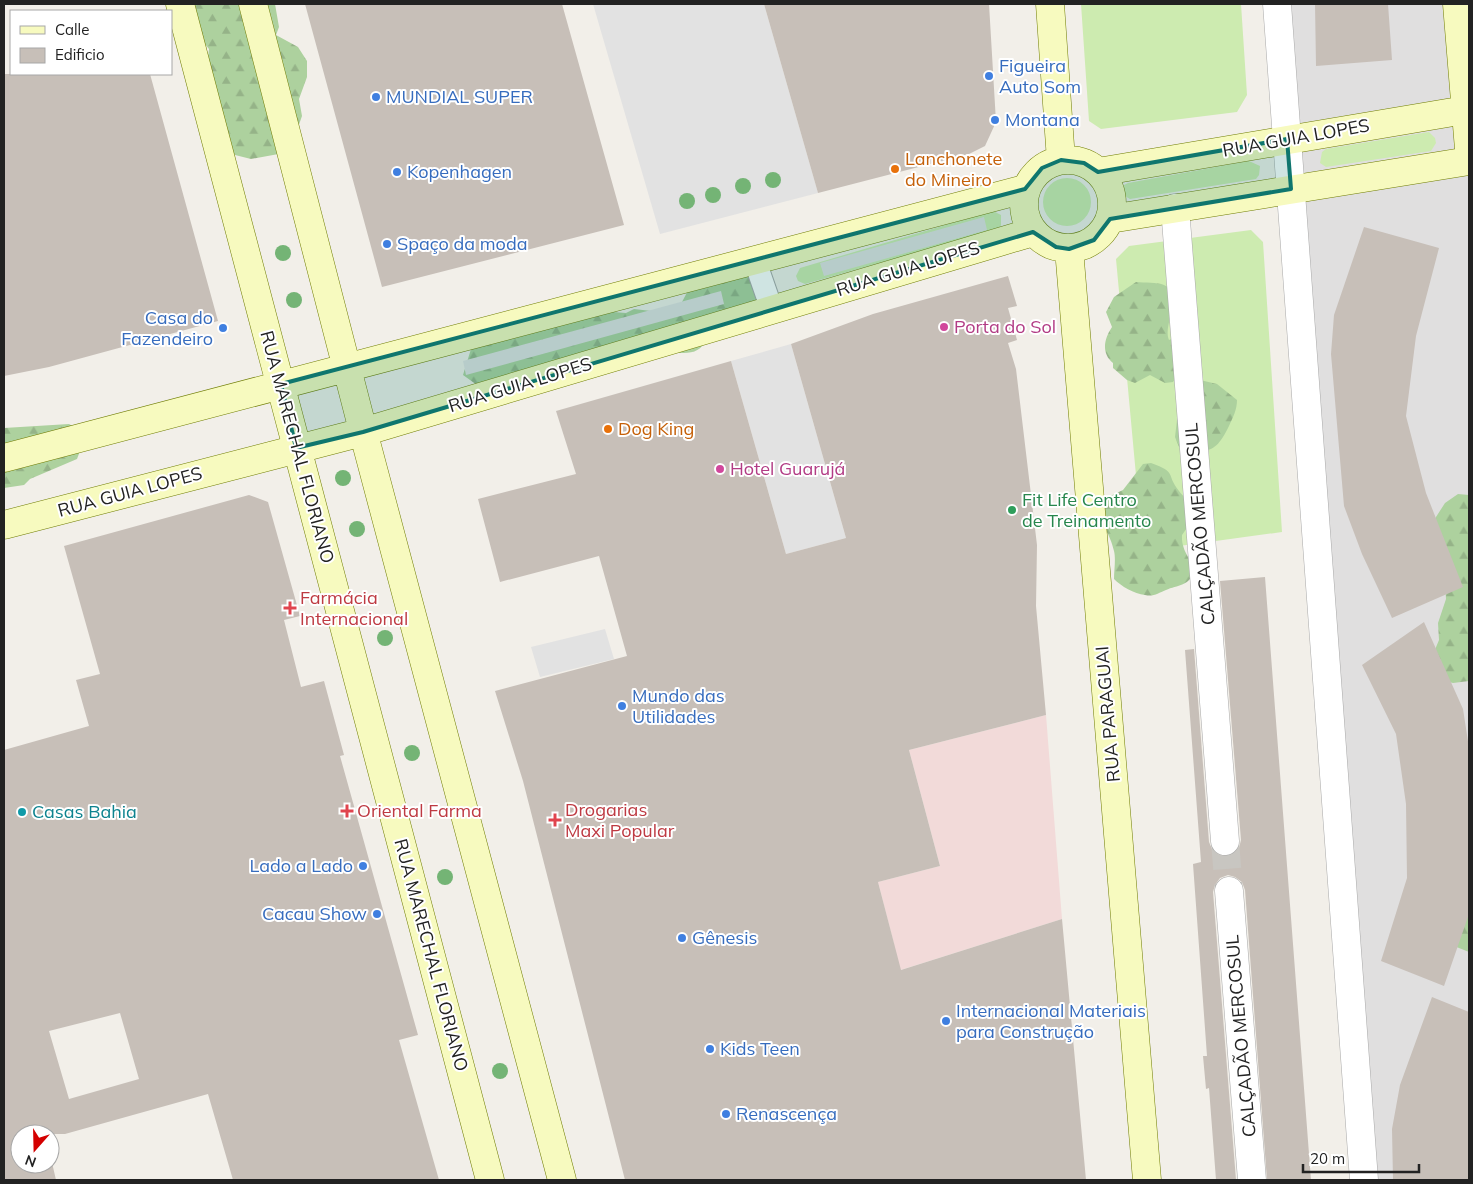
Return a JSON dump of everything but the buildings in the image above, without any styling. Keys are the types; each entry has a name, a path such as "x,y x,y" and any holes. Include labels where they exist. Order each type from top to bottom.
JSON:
{"main road":[{"name":"RUA MARECHAL FLORIANO","path":"180,4 490,1180"},
{"path":"253,4 363,432 562,1180"},
{"path":"1050,4 1061,160"},
{"path":"1456,4 1469,149"},
{"name":"RUA GUIA LOPES","path":"1098,172 1467,111"},
{"path":"1061,160 1084,163 1098,172 1106,182 1112,206 1110,218 1104,230 1094,240 1069,249 1056,247 1043,241 1033,232 1026,220 1023,207 1026,189 1042,168 1061,160"},
{"path":"1110,218 1469,161"},
{"path":"4,458 1026,189"},
{"name":"RUA GUIA LOPES","path":"4,525 363,432 1033,232"},
{"name":"RUA PARAGUAI","path":"1069,249 1147,1180"}],"street":[{"path":"1277,4 1364,1180"},
{"name":"CALÇADÃO MERCOSUL","path":"1175,208 1226,841"},
{"name":"CALÇADÃO MERCOSUL","path":"1229,891 1252,1180"}],"lane":[{"path":"755,260 772,310"}],"highlighted area":[{"path":"1287,139 1291,189 1110,219 1094,240 1069,249 1056,247 1033,232 363,432 296,448 281,384 1025,189 1042,168 1061,160 1084,163 1098,172"}],"shaded area":[{"path":"593,4 764,4 818,193 660,234"},
{"path":"1289,4 1469,4 1469,1180 1378,1180"},
{"path":"984,217 987,230 824,276 820,263"},
{"path":"721,291 724,304 466,375 463,361"},
{"path":"791,344 846,538 786,554 731,361"},
{"path":"605,629 614,659 540,677 531,647"},
{"path":"1046,715 1062,919 815,997 894,944 878,882 940,866 909,750"}],"green space":[{"path":"191,4 275,4 279,27 276,35 298,47 307,61 307,77 299,99 302,116 294,139 284,153 251,159 235,155 224,140 208,57 209,49 192,29"},
{"path":"1081,4 1241,4 1247,95 1237,112 1101,129 1089,121"},
{"path":"1429,132 1435,138 1436,143 1431,151 1326,167 1320,163 1322,152 1326,149"},
{"path":"1249,161 1260,166 1259,175 1256,179 1130,199 1123,195 1124,185 1128,183"},
{"path":"1067,178 1076,180 1084,185 1089,193 1091,202 1089,211 1084,219 1076,224 1067,226 1058,224 1050,219 1045,211 1043,202 1045,193 1050,185 1058,180"},
{"path":"993,211 1001,215 999,229 805,284 798,281 796,276 800,268"},
{"path":"1251,230 1263,242 1282,532 1143,551 1116,259 1129,246"},
{"path":"709,269 762,278 752,319 706,339 703,346 698,350 678,353 656,349 484,390 463,375 471,349 478,343 601,311 626,313 634,309 660,312 682,302 694,279"},
{"path":"1136,282 1164,285 1170,289 1173,295 1168,326 1169,340 1186,333 1178,375 1173,382 1165,383 1150,375 1135,383 1127,380 1113,368 1113,363 1105,350 1107,336 1112,327 1106,312 1114,297"},
{"path":"1200,380 1217,384 1237,400 1229,426 1220,442 1204,451 1179,447 1175,437 1180,395"},
{"path":"69,424 76,428 83,443 77,459 30,479 24,485 4,488 4,428"},
{"path":"1151,463 1165,469 1181,493 1197,508 1196,515 1182,535 1183,547 1193,567 1192,576 1183,584 1148,595 1132,591 1114,579 1115,554 1112,542 1104,526 1103,515 1108,497 1123,490 1143,464"},
{"path":"1458,494 1469,495 1469,681 1453,683 1437,679 1429,664 1439,640 1438,623 1446,599 1445,582 1427,531 1445,503"},
{"path":"1469,896 1469,952 1454,946 1466,898"}],"tunnel":[{"path":"1225,841 1229,891"}],"place":[{"name":"Figueira Auto Som","path":"989,76"},
{"name":"MUNDIAL SUPER","path":"376,97"},
{"name":"Montana","path":"995,120"},
{"name":"Lanchonete do Mineiro","path":"895,169"},
{"name":"Kopenhagen","path":"397,172"},
{"name":"Spaço da moda","path":"387,244"},
{"name":"Porta do Sol","path":"944,327"},
{"name":"Casa do Fazendeiro","path":"223,328"},
{"name":"Dog King","path":"608,429"},
{"name":"Hotel Guarujá","path":"720,469"},
{"name":"Fit Life Centro de Treinamento","path":"1012,510"},
{"name":"Farmácia Internacional","path":"290,608"},
{"name":"Mundo das Utilidades","path":"622,706"},
{"name":"Oriental Farma","path":"347,811"},
{"name":"Casas Bahia","path":"22,812"},
{"name":"Drogarias Maxi Popular","path":"555,820"},
{"name":"Lado a Lado","path":"363,866"},
{"name":"Cacau Show","path":"377,914"},
{"name":"Gênesis","path":"682,938"},
{"name":"Internacional Materiais para Construção","path":"946,1021"},
{"name":"Kids Teen","path":"710,1049"},
{"name":"Renascença","path":"726,1114"}]}
